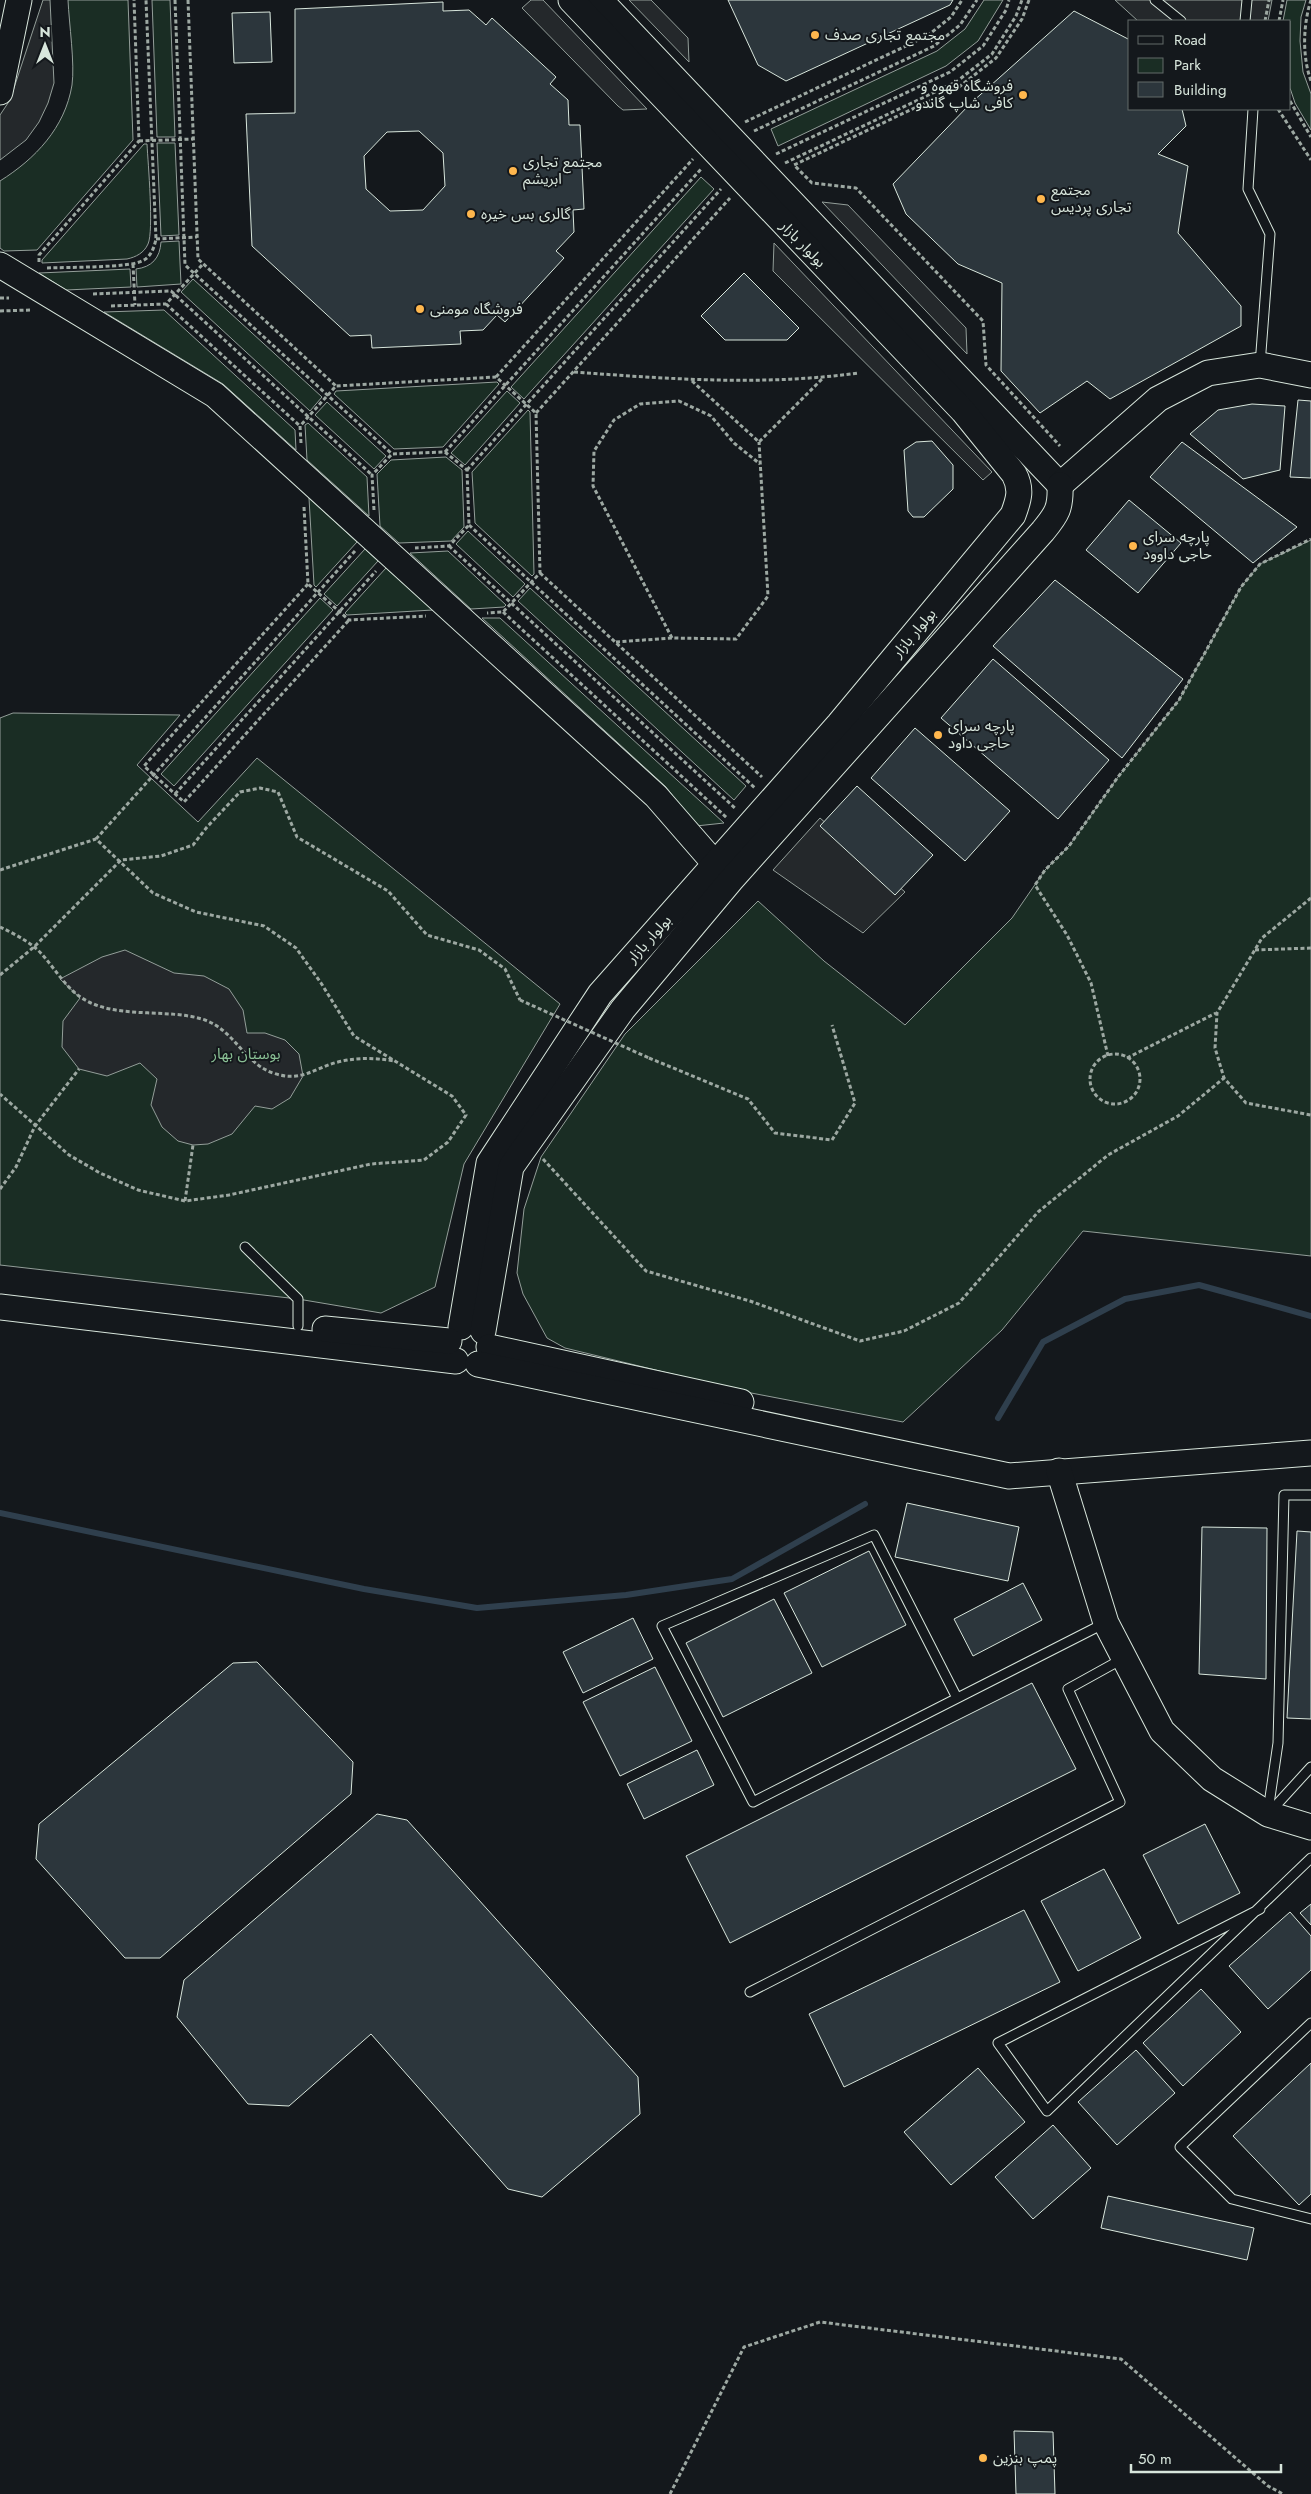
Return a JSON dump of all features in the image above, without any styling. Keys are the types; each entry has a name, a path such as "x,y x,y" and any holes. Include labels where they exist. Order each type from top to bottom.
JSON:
{"street":[{"path":"0,92 19,0"},
{"name":"بولوار بازار","path":"469,1345 489,1163 600,994 839,724 1013,515 1020,496 1019,483 1014,474 963,411 571,0"},
{"name":"بولوار بازار","path":"600,0 1060,485"},
{"path":"0,265 215,395 656,796 716,865"},
{"path":"469,1345 512,1167 623,1008 730,880 1043,531 1056,514 1061,502 1060,485 1158,399 1208,373 1260,365 1311,375"},
{"path":"0,1290 469,1345 1059,1471 1311,1453"},
{"path":"0,1307 469,1345"},
{"path":"1059,1471 1106,1623 1162,1731 1212,1779 1268,1814 1311,1827"}],"lane":[{"path":"1155,0 1180,20"},
{"path":"1245,20 1248,0"},
{"path":"1253,110 1248,189 1270,234 1260,365"},
{"path":"245,1246 298,1299 298,1326"},
{"path":"1268,1814 1278,1743 1284,1495 1311,1495"},
{"path":"957,1698 874,1535 662,1626 753,1802 1106,1623"},
{"path":"750,1992 1120,1802 1068,1689 1124,1658"},
{"path":"1268,1814 1311,1767"},
{"path":"1260,1908 998,2043 1047,2111 1260,1908 1311,1858"},
{"path":"1311,2023 1180,2147 1232,2200 1311,2219"}],"path":[{"path":"39,255 139,141 134,0"},
{"path":"40,268 133,264 149,256 154,248 156,239 146,0"},
{"path":"175,0 185,265 392,454"},
{"path":"188,0 198,259 336,386 496,377 693,158"},
{"path":"745,122 927,36 951,17 962,0"},
{"path":"754,131 934,46 960,25 977,0"},
{"path":"776,154 950,72 982,46 1006,10 1009,0"},
{"path":"784,163 956,82 992,54 1016,16 1022,0"},
{"path":"1029,0 1022,19 996,58 959,87 794,165 812,183 856,188 983,320 986,365 1060,446"},
{"path":"1265,20 1269,0"},
{"path":"1278,20 1282,0"},
{"path":"1311,0 1306,17 1305,41 1311,81"},
{"path":"1291,103 1311,138"},
{"path":"1279,110 1311,160"},
{"path":"139,141 193,139"},
{"path":"445,452 702,167"},
{"path":"412,548 450,546 469,525 467,470 722,188"},
{"path":"730,197 536,413 540,573 766,780"},
{"path":"156,239 197,237"},
{"path":"133,264 135,305"},
{"path":"166,304 203,264"},
{"path":"90,294 171,291 175,294 372,475 374,513"},
{"path":"109,306 166,304 300,426 302,449"},
{"path":"0,311 39,309"},
{"path":"573,372 691,381 823,378 858,373"},
{"path":"496,377 536,413"},
{"path":"759,442 823,378"},
{"path":"994,384 998,379"},
{"path":"616,642 672,638 736,639 768,596 759,442 691,381"},
{"path":"300,426 336,386"},
{"path":"672,638 593,486 594,451 614,420 640,404 679,401 711,416 734,443 760,464"},
{"path":"372,475 392,454 445,452 467,470"},
{"path":"304,500 308,584 144,766 184,802 349,620"},
{"path":"469,525 758,790"},
{"path":"1108,1056 1091,983 1067,935 1035,885 1046,870 1069,846 1118,777 1179,700 1241,588 1260,564 1311,538"},
{"path":"0,870 96,839 362,544"},
{"path":"450,546 742,814"},
{"path":"175,794 377,570"},
{"path":"484,613 503,612 540,573"},
{"path":"308,584 349,620 431,616"},
{"path":"503,612 733,823"},
{"path":"0,975 34,947 121,860 160,856 193,846 206,827 240,792 260,788 278,792 297,838 388,891 427,935 479,950 505,969 520,1000 649,1058 748,1099 775,1133 832,1140 856,1103 832,1025"},
{"path":"0,1094 69,1155 100,1173 138,1190 185,1201 229,1195 371,1164 424,1160 448,1142 466,1115 452,1096 354,1036 322,983 296,948 264,926 196,912 153,893 121,860 96,839"},
{"path":"1311,898 1262,938 1217,1013 1215,1048 1224,1078 1246,1103 1311,1115"},
{"path":"0,928 34,947 60,979 80,998 105,1007 148,1014 180,1014 206,1021 230,1035 255,1064 274,1074 303,1076 336,1062 366,1057 396,1062"},
{"path":"1255,950 1311,948"},
{"path":"1128,1058 1217,1013"},
{"path":"1121,1055 1128,1058 1139,1070 1139,1087 1129,1100 1113,1104 1098,1097 1090,1082 1094,1066 1108,1056 1121,1055"},
{"path":"0,1189 16,1167 35,1126 79,1070"},
{"path":"541,1157 646,1271 750,1301 860,1341 904,1331 959,1303 1038,1212 1108,1155 1178,1116 1224,1078"},
{"path":"185,1201 193,1145"},
{"path":"670,2494 744,2347 820,2322 1121,2359 1268,2486 1283,2494"}],"green space":[{"path":"68,0 128,0 133,140 37,250 4,251 0,248 0,181 25,163 46,141 63,115 68,101 72,85 73,66"},
{"path":"152,0 170,0 175,137 157,137"},
{"path":"984,0 1003,0 978,41 946,66 778,146 771,129 937,51 965,29"},
{"path":"1287,0 1306,0 1301,17 1300,41 1303,72 1311,94 1311,130 1295,103 1291,91 1291,20 1283,20"},
{"path":"157,143 175,143 179,235 161,236"},
{"path":"144,144 147,144 151,226 148,244 144,250 137,256 127,259 42,263 42,260"},
{"path":"701,177 714,189 524,399 511,387"},
{"path":"179,241 181,284 137,287 136,269 147,266 154,261 159,253 161,242"},
{"path":"130,269 131,287 66,290 39,273"},
{"path":"193,279 322,397 310,411 181,292"},
{"path":"164,310 295,430 296,450 223,384 104,312"},
{"path":"497,382 499,384 443,447 394,449 334,394 336,391"},
{"path":"507,391 520,403 465,465 451,453"},
{"path":"327,402 386,456 374,469 315,415"},
{"path":"528,410 530,412 534,574 532,576 475,523 472,472"},
{"path":"308,423 367,477 369,516 307,460 305,425"},
{"path":"446,457 462,470 464,527 451,541 399,543 380,526 377,474 391,460"},
{"path":"309,498 357,542 316,587 314,585"},
{"path":"468,531 525,584 513,597 456,544"},
{"path":"1311,540 1311,1256 1083,1231 1002,1330 903,1422 746,1392 565,1348 547,1338 523,1294 517,1273 524,1209 541,1157 625,1034 758,901 824,961 905,1025 1012,918 1045,870 1069,846 1118,777 1179,700 1241,587 1260,564"},
{"path":"365,549 378,561 337,606 324,594"},
{"path":"448,551 506,605 504,607 471,609 410,553"},
{"path":"386,568 433,610 347,615 345,613"},
{"path":"530,588 746,786 734,800 518,601"},
{"path":"320,598 333,610 174,786 161,774"},
{"path":"482,618 500,618 724,823 696,826 666,787"},
{"name":"بوستان بهار","path":"13,713 180,715 137,765 198,822 257,758 560,1004 464,1164 435,1287 381,1313 298,1299 0,1265 0,718"}],"shaded area":[{"path":"43,0 50,0 54,83 48,103 39,122 26,140 0,160 0,115 10,100"},
{"path":"531,0 543,0 647,109 623,110 618,106 522,8"},
{"path":"629,0 651,0 688,38 689,62"},
{"path":"1115,0 1272,0 1268,20 1137,20"},
{"path":"822,202 848,205 966,328 967,354"},
{"path":"774,243 992,472 983,480 773,271"},
{"path":"820,818 905,892 863,933 773,870"},
{"path":"125,950 174,973 204,976 229,989 243,1010 247,1033 265,1033 285,1040 299,1054 303,1076 290,1098 272,1109 255,1106 232,1134 208,1144 193,1145 178,1141 162,1127 151,1105 157,1079 140,1063 107,1076 79,1069 62,1047 63,1021 80,998 60,979 102,957"}],"building":[{"name":"مجتمع تجاری صدف","path":"728,0 953,0 950,5 786,81 758,65"},
{"name":"مجتمع تجاری ابریشم","path":"443,2 443,11 469,10 486,25 492,18 556,77 550,84 568,100 569,125 580,125 584,209 573,210 574,232 556,251 564,258 505,322 497,315 483,330 460,331 461,344 372,348 371,335 350,336 252,246 246,114 295,113 295,9","holes":["419,131 443,153 445,186 423,210 390,211 366,189 364,156 387,132"]},
{"name":"مجتمع تجاری پردیس","path":"1074,11 1128,39 1128,110 1182,110 1186,126 1158,154 1188,166 1178,233 1241,306 1241,326 1110,399 1087,381 1040,413 1001,371 1002,283 958,264 906,214 893,184 971,103"},
{"path":"270,12 272,62 234,63 232,13"},
{"path":"744,273 799,328 787,340 725,340 701,316"},
{"path":"1298,400 1311,401 1311,478 1290,477"},
{"path":"1252,404 1285,406 1280,470 1243,479 1190,434 1218,410"},
{"path":"932,441 953,465 953,489 924,517 913,517 908,511 904,450 916,442"},
{"path":"1182,442 1297,527 1253,563 1150,477"},
{"name":"پارچه سرای حاجی داوود","path":"1129,500 1181,543 1138,593 1086,550"},
{"path":"1055,580 1183,679 1122,758 993,646"},
{"path":"993,659 1109,760 1058,819 941,718"},
{"path":"915,728 1010,811 965,861 871,778"},
{"path":"857,786 933,855 895,895 820,826"},
{"path":"907,1503 1019,1527 1008,1581 895,1557"},
{"path":"1202,1527 1267,1528 1266,1679 1199,1674"},
{"path":"1297,1531 1311,1532 1311,1719 1287,1718"},
{"path":"869,1551 906,1625 822,1667 784,1593"},
{"path":"1023,1583 1042,1620 973,1656 954,1619"},
{"path":"774,1599 812,1673 723,1717 686,1643"},
{"path":"633,1618 653,1659 583,1693 563,1652"},
{"path":"257,1662 353,1762 351,1794 160,1958 125,1958 36,1859 39,1824 233,1663"},
{"path":"655,1667 692,1741 620,1776 583,1702"},
{"path":"1032,1683 1076,1769 730,1943 686,1856"},
{"path":"697,1750 714,1785 644,1819 627,1784"},
{"path":"377,1814 407,1820 638,2077 640,2114 542,2197 508,2189 371,2034 289,2106 248,2104 177,2017 184,1980"},
{"path":"1205,1824 1240,1893 1178,1924 1143,1855"},
{"path":"1104,1869 1141,1938 1078,1971 1041,1901"},
{"path":"1311,1904 1311,1925 1300,1913"},
{"path":"1024,1910 1060,1982 844,2087 809,2014"},
{"path":"1290,1912 1311,1936 1311,1970 1268,2009 1229,1966"},
{"path":"1201,1989 1241,2032 1183,2086 1143,2043"},
{"path":"1136,2050 1175,2093 1117,2145 1078,2102"},
{"path":"1311,2063 1311,2194 1299,2205 1233,2136"},
{"path":"978,2068 1025,2122 951,2185 904,2132"},
{"path":"1053,2125 1091,2168 1033,2219 995,2177"},
{"path":"1108,2196 1254,2228 1247,2260 1101,2228"},
{"path":"1014,2431 1053,2432 1055,2494 1016,2494"}],"waterway":[{"path":"998,1418 1043,1342 1125,1299 1199,1285 1311,1316"},
{"path":"0,1513 364,1589 477,1608 626,1595 732,1579 865,1504"}],"place":[{"name":"مجتمع تجاری صدف","path":"815,35"},
{"name":"فروشگاه قهوه و کافی شاپ گاندو","path":"1023,95"},
{"name":"مجتمع تجاری ابریشم","path":"513,171"},
{"name":"مجتمع تجاری پردیس","path":"1041,199"},
{"name":"گالری بس خیره","path":"471,214"},
{"name":"فروشگاه مومنی","path":"420,309"},
{"name":"پارچه سرای حاجی داوود","path":"1133,546"},
{"name":"پارچه سرای حاجی داود","path":"938,735"},
{"name":"پمپ بنزین","path":"983,2458"}]}
